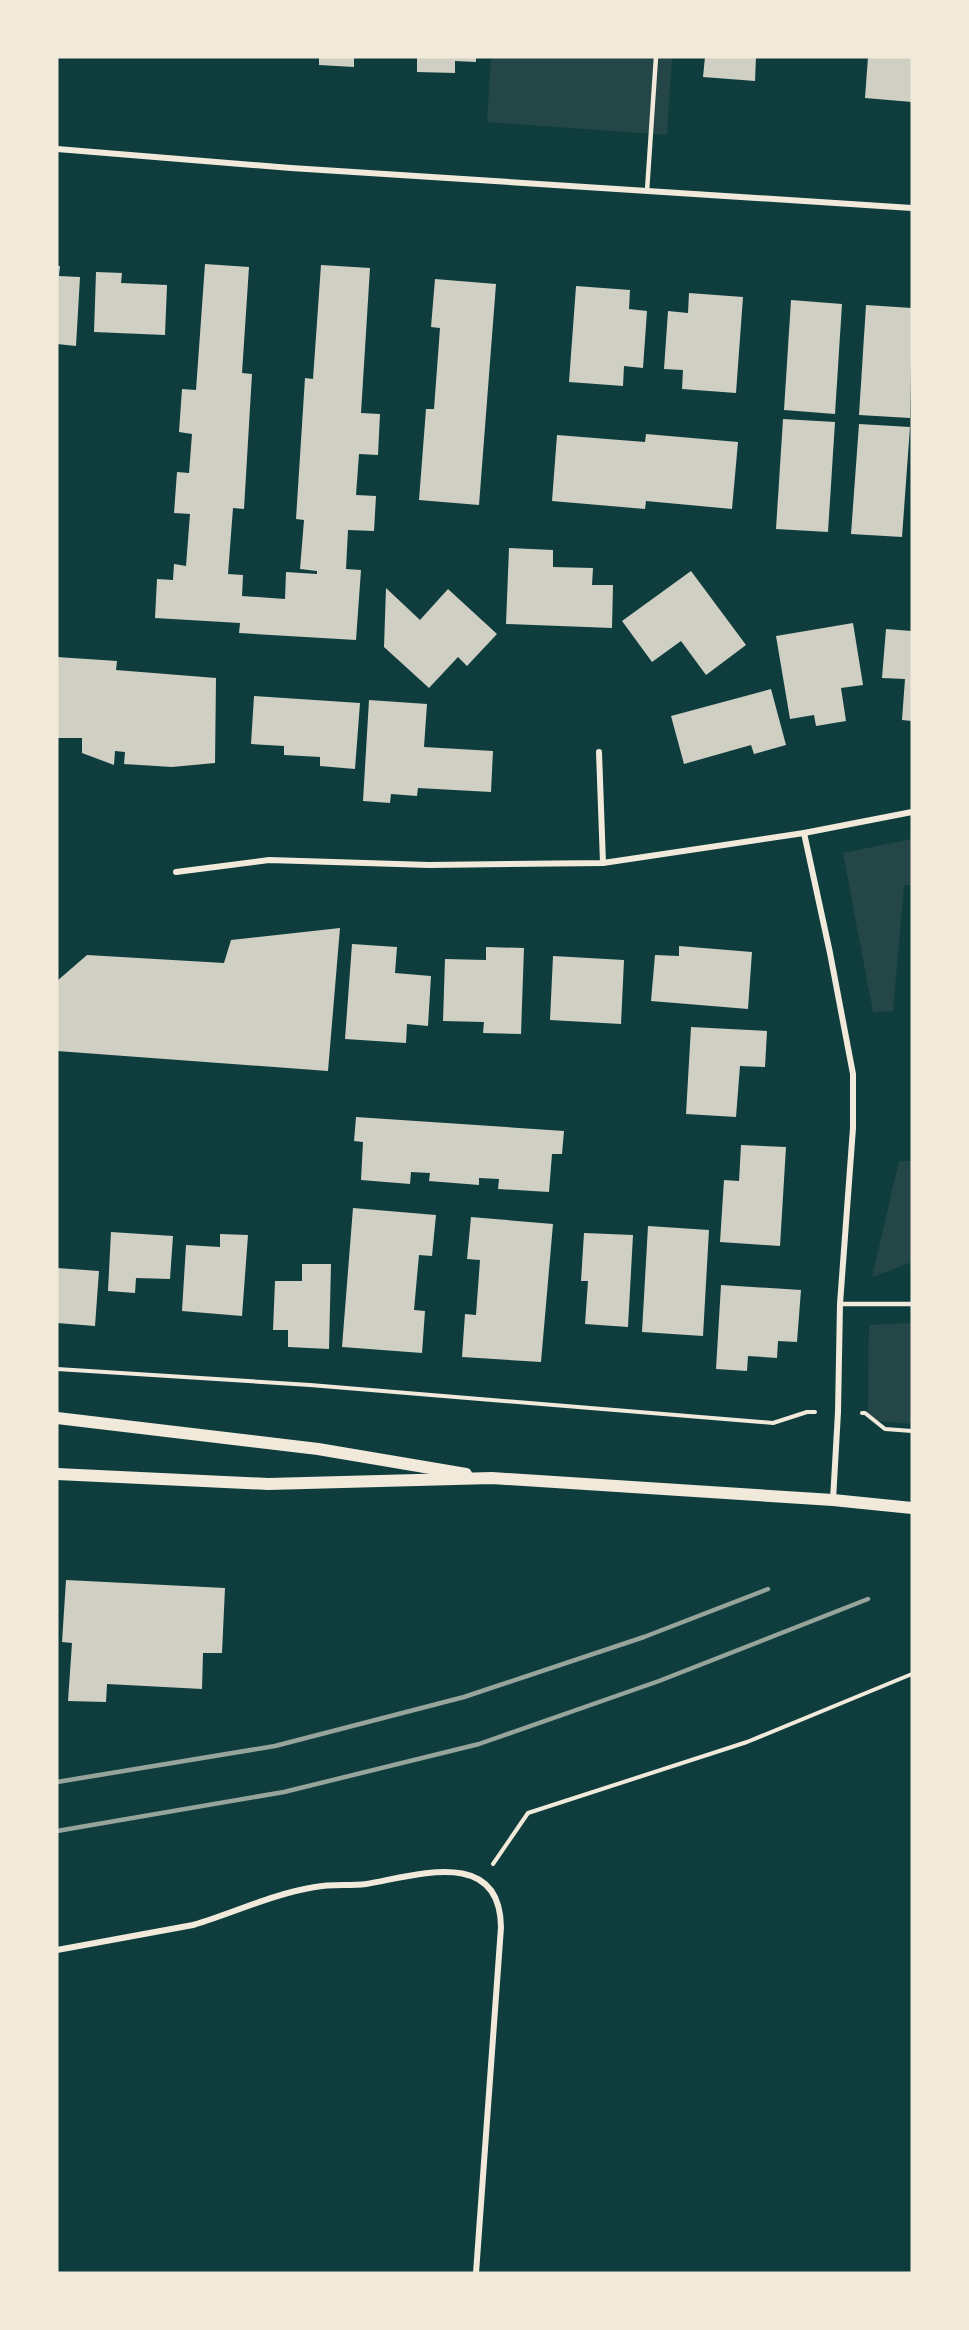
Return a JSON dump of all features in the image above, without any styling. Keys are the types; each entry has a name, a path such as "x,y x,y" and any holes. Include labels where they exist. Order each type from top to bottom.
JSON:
{"main road":[{"path":"57,1418 318,1449 492,1478"},
{"path":"57,1474 268,1484 492,1478 832,1500 912,1508"}],"street":[{"path":"57,149 291,168 912,208"},
{"path":"599,752 603,863"},
{"path":"176,872 269,860 429,865 603,863 804,833 912,812"},
{"path":"804,833 853,1074 853,1128 840,1304 838,1412 832,1500"},
{"path":"57,1950 193,1925 266,1898 315,1887 364,1884 430,1871 451,1871 480,1881 494,1895 500,1910 501,1927 476,2273"}],"lane":[{"path":"646,191 656,57"},
{"path":"840,1304 912,1304"}],"path":[{"path":"57,1369 322,1386 773,1424 807,1412"},
{"path":"865,1413 885,1429 912,1431"},
{"path":"480,1881 528,1813 747,1742 912,1674"}],"shaded area":[{"path":"491,57 672,57 667,135 487,122"},
{"path":"912,839 912,885 904,885 893,1011 873,1012 843,853"},
{"path":"899,1161 912,1161 912,1262 872,1277"},
{"path":"912,1323 912,1424 868,1420 869,1325"}],"building":[{"path":"319,57 354,57 354,67 319,65"},
{"path":"417,57 476,57 476,62 455,61 455,73 417,72"},
{"path":"705,57 756,57 755,81 703,77"},
{"path":"868,57 912,57 912,102 865,98"},
{"path":"205,264 249,267 242,373 252,374 244,509 233,508 228,574 243,575 242,596 285,599 286,572 317,574 317,571 300,569 304,520 296,519 305,378 313,379 321,265 370,268 361,413 380,414 378,455 359,454 356,495 376,496 374,531 348,530 346,569 361,570 356,640 239,633 240,623 155,618 157,579 173,580 174,564 186,566 190,514 174,513 177,472 189,473 192,434 179,432 182,389 196,390"},
{"path":"57,266 60,266 59,276 80,277 76,346 57,344"},
{"path":"96,272 122,273 121,283 167,285 165,335 94,332"},
{"path":"435,279 496,284 479,505 419,500 426,409 434,409 440,328 431,327"},
{"path":"576,286 630,290 629,309 647,311 643,368 624,366 623,386 569,382"},
{"path":"689,293 743,297 736,393 682,389 683,370 664,369 668,311 688,313"},
{"path":"791,300 842,304 835,414 784,410"},
{"path":"866,305 912,308 910,418 859,415"},
{"path":"783,419 835,422 828,532 776,529"},
{"path":"859,424 910,427 902,537 851,534"},
{"path":"646,434 738,442 732,509 646,501 645,509 552,501 557,435 645,442"},
{"path":"509,548 553,550 553,567 593,568 592,585 613,585 612,628 506,624"},
{"path":"691,571 746,645 706,675 681,641 652,662 622,621"},
{"path":"386,588 420,620 448,589 497,634 467,666 458,657 429,688 384,647"},
{"path":"853,623 863,685 841,688 846,721 816,726 814,715 790,719 776,636"},
{"path":"886,629 912,631 912,721 902,720 905,679 882,678"},
{"path":"57,657 117,661 116,670 216,678 215,763 172,767 124,764 125,752 115,751 114,765 82,753 82,738 57,738"},
{"path":"771,689 786,745 754,754 751,745 684,764 671,716"},
{"path":"254,696 360,703 355,769 320,766 320,757 284,755 284,746 251,744"},
{"path":"369,700 427,704 424,747 493,751 491,792 418,788 417,796 391,794 390,803 363,801"},
{"path":"340,928 328,1071 57,1051 57,981 87,955 224,963 231,940"},
{"path":"352,944 397,947 395,973 431,976 428,1026 407,1024 406,1043 345,1039"},
{"path":"679,946 752,952 748,1009 651,1001 655,955 679,956"},
{"path":"486,947 524,948 521,1034 483,1033 484,1022 443,1021 445,959 486,960"},
{"path":"553,956 624,960 621,1024 550,1020"},
{"path":"691,1027 767,1031 765,1067 740,1066 736,1117 686,1114"},
{"path":"356,1117 564,1131 562,1154 552,1154 549,1192 498,1189 499,1179 479,1178 479,1185 429,1181 430,1173 411,1172 410,1184 361,1180 363,1142 354,1141"},
{"path":"741,1145 786,1147 780,1246 720,1242 724,1180 739,1181"},
{"path":"353,1208 436,1215 432,1256 419,1255 414,1310 425,1311 422,1353 342,1347"},
{"path":"471,1217 553,1224 541,1362 462,1357 465,1314 476,1315 480,1260 467,1259"},
{"path":"648,1226 709,1230 703,1336 642,1332"},
{"path":"111,1232 173,1236 170,1279 136,1278 135,1293 108,1291"},
{"path":"584,1233 633,1235 628,1327 585,1324 588,1281 581,1281"},
{"path":"220,1234 248,1235 242,1316 182,1311 186,1245 220,1247"},
{"path":"302,1264 331,1264 329,1349 288,1347 288,1330 273,1330 275,1281 302,1281"},
{"path":"57,1268 99,1271 95,1326 57,1323"},
{"path":"721,1285 801,1290 797,1342 778,1341 777,1358 748,1356 747,1371 716,1369"},
{"path":"66,1580 225,1588 222,1653 203,1653 202,1689 107,1684 106,1702 68,1701 72,1643 62,1642"}],"railway":[{"path":"57,1782 275,1746 464,1697 644,1637 768,1589"},
{"path":"57,1831 284,1792 479,1744 659,1681 868,1599"}]}
